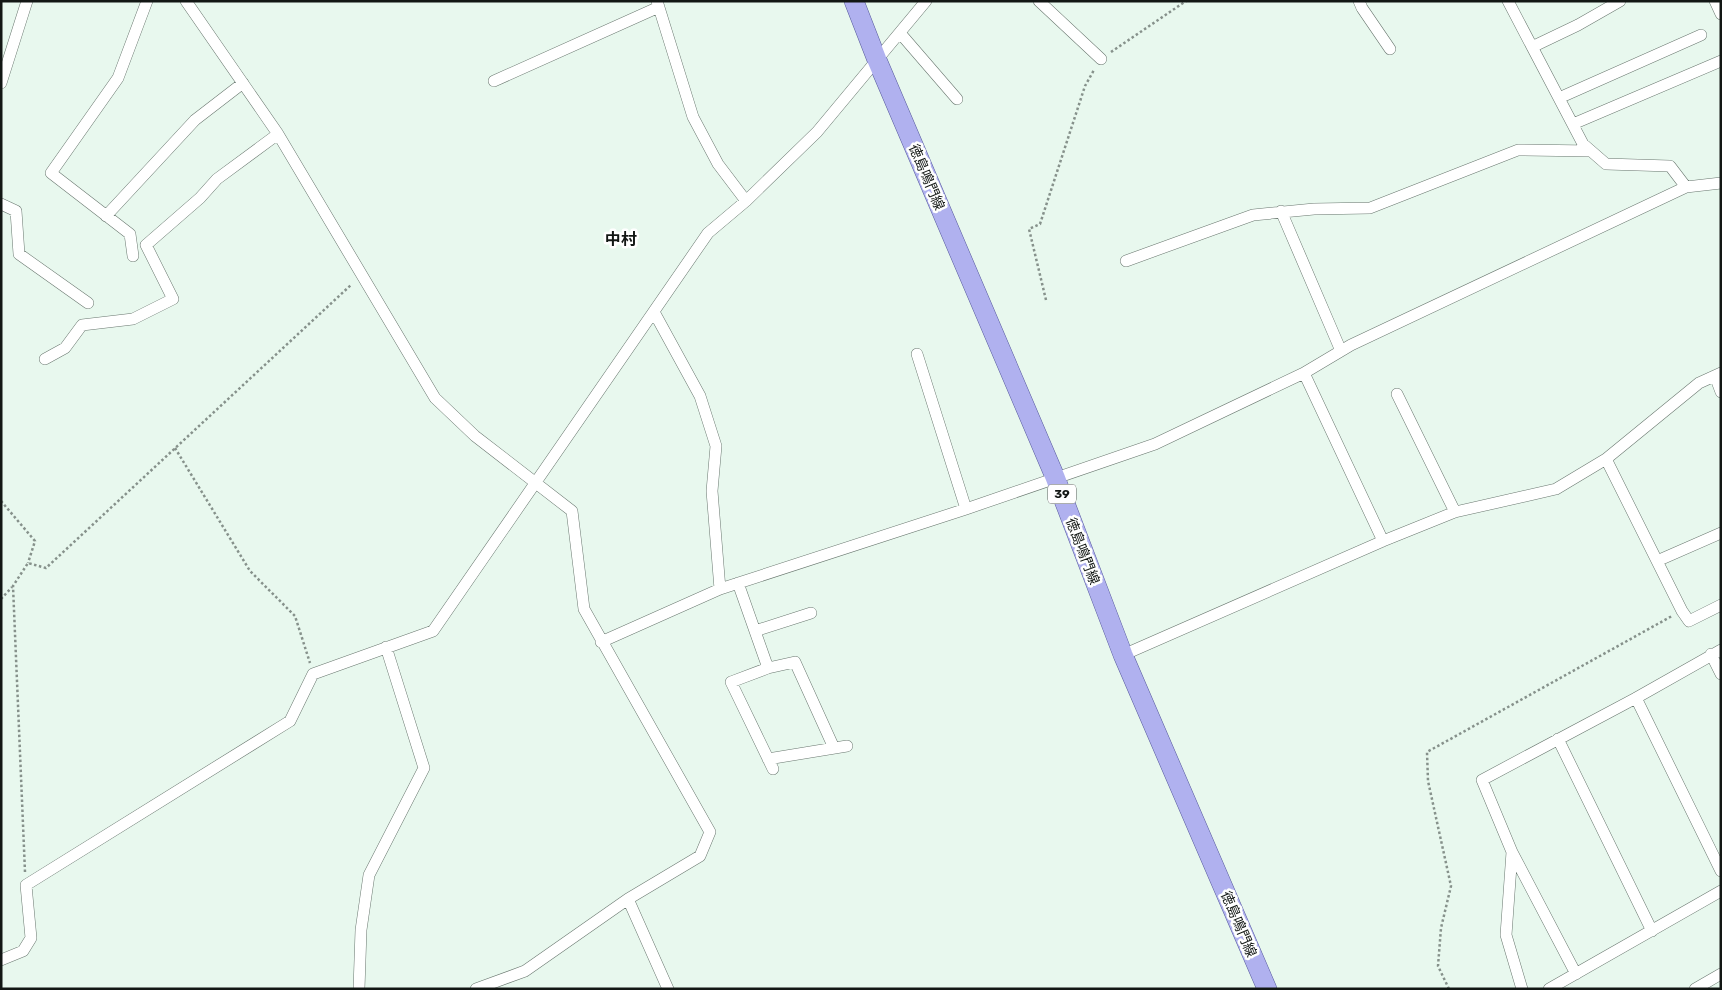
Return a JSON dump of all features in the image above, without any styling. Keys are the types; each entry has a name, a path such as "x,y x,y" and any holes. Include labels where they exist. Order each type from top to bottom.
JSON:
{"main road":[{"name":"徳島鳴門線","path":"854,1 877,60 1055,477 1123,655 1266,989"}],"street":[{"path":"1,83 27,1"},
{"path":"133,256 130,234 51,173 118,78 147,1"},
{"path":"186,1 278,134 435,398 475,436 572,511 584,609 710,832 700,856 628,899 525,971 476,989"},
{"path":"1,960 23,951 31,938 26,885 290,722 313,674 433,631 708,233 746,201 817,132 926,1"},
{"path":"1039,1 1101,59"},
{"path":"1360,1 1362,8 1390,49"},
{"path":"1508,1 1583,144 1606,164 1670,166 1686,187"},
{"path":"1532,47 1578,25 1620,1"},
{"path":"1715,1 1721,14"},
{"path":"494,81 658,4 693,117 718,164 746,201"},
{"path":"900,33 957,99"},
{"path":"1559,98 1701,36"},
{"path":"1573,124 1721,61"},
{"path":"106,216 195,120 243,83"},
{"path":"45,359 65,348 82,324 133,319 174,299 146,245 200,198 218,179 278,134"},
{"path":"1126,261 1253,215 1280,211 1370,208 1518,150 1591,150"},
{"path":"601,642 720,589 966,509 1155,444 1304,373 1341,351 1686,187 1721,183"},
{"path":"1,204 16,211 19,254 88,303"},
{"path":"1280,211 1341,351"},
{"path":"654,312 700,396 716,446 712,491 720,589"},
{"path":"917,354 966,509"},
{"path":"1304,373 1383,541"},
{"path":"1123,655 1383,541 1455,512 1556,489 1606,459 1699,383 1718,374 1721,392"},
{"path":"1397,394 1455,512"},
{"path":"1606,459 1682,611 1689,621 1721,605"},
{"path":"1657,561 1721,533"},
{"path":"738,583 768,668"},
{"path":"755,631 811,614"},
{"path":"359,989 361,930 369,875 424,768 386,647"},
{"path":"1576,974 1512,852 1482,780 1636,698 1716,652 1721,674"},
{"path":"834,748 795,662 768,668 732,682 770,764 847,746"},
{"path":"1636,698 1721,871"},
{"path":"1558,739 1652,931"},
{"path":"1512,852 1506,935 1522,989"},
{"path":"1549,989 1721,891"},
{"path":"628,899 668,989"},
{"path":"1695,989 1721,974"}],"path":[{"path":"1046,300 1029,229 1040,224 1085,86 1101,59 1186,1"},
{"path":"28,563 46,568 362,274"},
{"path":"175,448 250,571 295,616 313,674"},
{"path":"1,501 35,541 28,563 1,599"},
{"path":"12,586 26,885"}],"district":[{"name":"中村","path":"621,239"}]}
